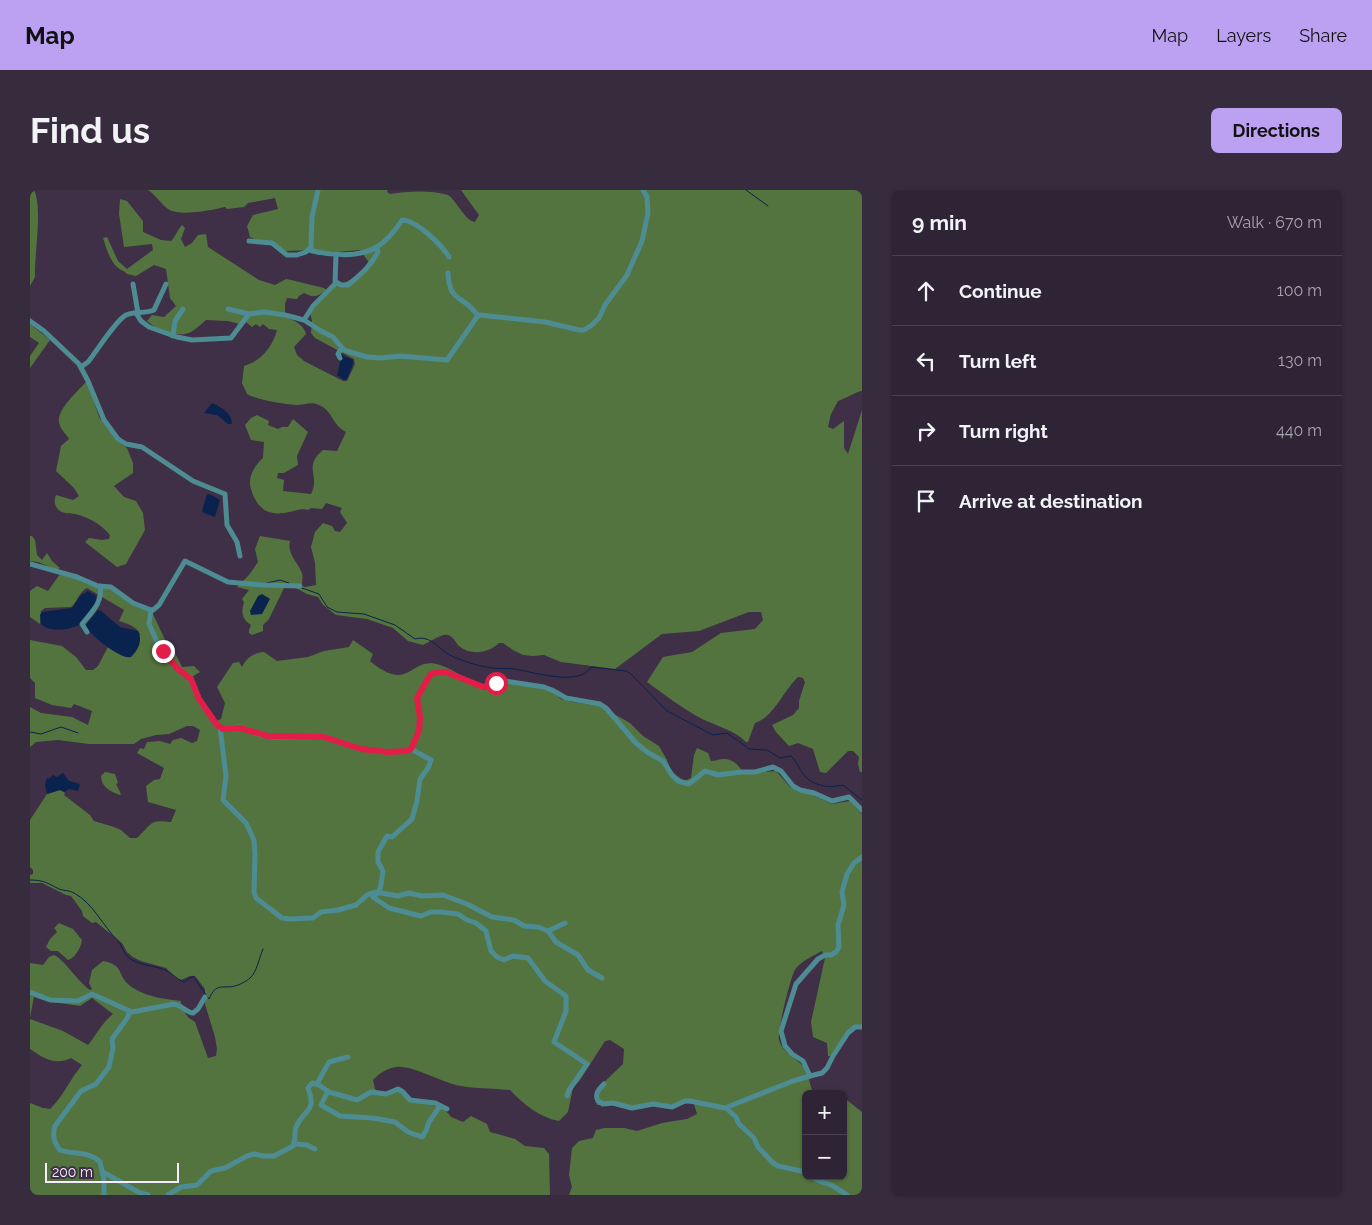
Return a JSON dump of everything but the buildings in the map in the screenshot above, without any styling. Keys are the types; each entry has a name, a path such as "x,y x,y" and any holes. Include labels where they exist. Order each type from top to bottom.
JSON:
{"street":[{"path":"309,250 313,210 318,190"},
{"path":"228,309 249,314 265,312 304,320 321,332 333,337 341,349 372,358 400,356 445,360 449,358 478,316 488,315 530,320 582,331 592,325 600,316 604,307 629,271 642,241 648,213 647,197 643,190"},
{"path":"249,241 272,243 284,254 292,256 309,250 336,254 360,252 377,248 402,220 405,220 436,241 449,257"},
{"path":"336,282 344,286 348,285 354,278 363,273 375,258 378,252 377,248"},
{"path":"304,320 313,306 330,291 336,282 336,254"},
{"path":"448,273 449,285 453,293 461,302 471,306 478,316"},
{"path":"133,284 137,313 141,321 149,327 172,336 192,340 229,339 235,335 249,314"},
{"path":"81,367 127,315 149,313 154,310 166,284"},
{"path":"172,336 175,321 183,309"},
{"path":"30,321 58,344 81,367 104,420 118,439 126,444 142,447 193,481 225,494 227,524 237,542 240,556"},
{"path":"340,358 338,354 341,349"},
{"path":"30,564 67,574 100,586 111,587 133,603 151,610 159,605 185,561 228,582 300,586"},
{"path":"87,632 82,624 98,603 101,594 100,586"},
{"path":"151,610 149,624 158,644 178,669 191,679 199,699 220,728 226,776 223,800 246,823 252,835 256,855 254,892 256,898 285,919 311,919 321,912 356,905 367,895 379,892 398,896 409,893 422,896 443,895 492,917 514,920 524,926 538,927 548,931 556,942 578,956 588,970 602,978"},
{"path":"220,728 240,728 273,737 324,737 353,747 387,752 407,751 411,749 419,731 417,698 430,675 446,672 483,687 509,681 544,687 566,698 600,704 606,708 636,743 663,761 672,775 682,783 688,784 705,771 718,774 755,772 773,767 781,771 793,786 800,790 814,793 832,801 849,797 862,810"},
{"path":"411,749 431,760 420,779 417,801 411,822 392,838 387,836 378,850 378,862 383,875 379,892 373,897 389,908 421,916 431,912 456,913 476,923 486,932 491,951 497,957 504,960 515,955 528,958 545,981 566,996 566,1011 554,1042 587,1064 569,1090 568,1096"},
{"path":"810,1076 802,1061 784,1046 781,1031 796,984 818,959 836,952 839,946 838,926 844,905 842,892 846,874 854,862 862,858"},
{"path":"548,931 565,923"},
{"path":"30,992 44,999 78,1002 92,994 129,1011 138,1012 162,1005 174,1004 179,1005 187,1012 193,1013 198,1009 205,997"},
{"path":"104,1195 103,1172 100,1162 95,1158 77,1152 60,1150 56,1144 53,1132 81,1091 96,1084 109,1067 113,1048 112,1039 128,1017 129,1011"},
{"path":"604,1084 596,1097 603,1104 612,1103 632,1108 653,1104 672,1107 685,1101 726,1108 793,1081 822,1073 848,1033 855,1027 862,1027"},
{"path":"318,1084 329,1062 348,1057"},
{"path":"168,1195 181,1187 197,1185 214,1169 225,1168 251,1155 274,1156 291,1148 294,1144 296,1126 312,1105 308,1086 312,1083 318,1084 328,1091 357,1100 371,1092 386,1094 398,1089 410,1100 428,1101 447,1109"},
{"path":"328,1091 321,1106 336,1115 352,1118 373,1118 398,1123 408,1132 422,1137 440,1106"},
{"path":"726,1108 754,1138 758,1147 773,1163 778,1166 802,1171"},
{"path":"294,1144 315,1149"},
{"path":"103,1172 140,1193 148,1195"},
{"path":"816,1180 829,1184 847,1195"}],"green space":[{"path":"30,190 34,190 37,198 38,220 35,277 30,286"},
{"path":"148,190 388,190 387,192 390,194 435,192 448,195 464,215 475,222 479,215 461,190 862,190 862,391 838,401 831,414 828,427 833,429 844,421 844,448 848,454 862,410 862,772 860,772 858,764 859,757 853,751 848,751 826,773 820,772 813,749 798,743 789,746 776,732 772,725 793,715 799,708 799,701 805,682 803,678 798,677 773,710 755,723 748,742 731,731 695,715 647,682 663,657 692,652 721,633 755,629 763,620 761,612 749,612 699,631 662,634 615,669 561,662 544,655 523,655 503,643 499,643 485,651 469,651 459,646 448,635 439,636 423,645 408,641 393,628 367,619 336,615 323,605 318,597 294,587 284,588 269,619 263,625 263,631 252,635 249,633 251,625 243,615 244,602 242,599 249,590 237,587 258,562 255,549 260,536 290,541 291,554 302,573 302,586 305,587 316,585 315,563 311,547 315,532 323,523 332,526 335,531 340,532 347,523 340,512 342,508 326,503 322,509 301,509 282,513 264,510 253,496 250,480 257,464 263,458 264,442 251,440 245,425 251,418 257,415 269,421 268,425 278,429 288,427 293,419 308,432 297,456 298,465 284,473 278,473 277,478 284,480 283,491 311,494 314,487 313,467 317,456 323,450 337,451 346,432 338,426 324,408 316,404 284,404 247,394 242,383 244,366 256,361 265,353 272,343 277,330 269,329 263,324 260,327 256,324 252,327 246,322 243,325 228,321 206,320 191,332 174,334 161,330 147,321 152,315 164,317 176,306 170,298 166,269 154,265 136,276 127,274 112,261 103,238 107,237 118,261 127,269 153,250 152,244 124,247 119,214 120,199 127,201 143,221 143,232 161,240 171,241 182,225 185,228 181,239 185,247 192,243 198,235 206,234 208,247 259,280 275,285 286,279 324,288 326,290 318,295 310,296 304,293 297,299 287,298 285,317 298,323 306,334 294,347 297,355 304,361 343,381 347,381 355,364 354,359 315,338 311,333 312,321 310,312 337,284 349,281 367,269 368,261 360,250 337,252 313,250 286,251 250,237 247,226 253,215 278,209 275,198 248,203 244,207 180,212 168,209"},
{"path":"30,324 50,340 30,368 30,356 39,343 30,337"},
{"path":"87,381 99,417 116,440 127,448 133,463 133,473 114,486 124,497 136,501 143,513 145,530 126,564 117,567 85,542 89,538 109,539 110,535 98,524 85,517 62,512 56,507 55,502 56,495 73,500 79,496 74,488 56,471 61,446 69,439 61,427 59,417 69,400"},
{"path":"30,536 35,540 37,555 42,560 47,553 60,568 57,570 38,562 30,561"},
{"path":"60,574 110,588 153,614 166,642 172,647 182,667 194,666 200,672 190,678 213,723 221,719 225,703 217,687 233,663 239,662 242,667 251,656 264,652 277,661 308,657 324,651 349,647 353,640 373,654 370,661 384,671 394,675 402,675 430,663 446,667 484,690 505,683 519,684 551,691 561,699 572,702 600,706 630,723 643,736 659,746 671,771 684,781 691,778 694,755 697,748 708,753 711,761 728,759 734,762 744,774 776,771 790,787 798,792 810,794 832,804 850,801 862,814 862,1025 855,1026 831,1056 828,1056 827,1043 813,1037 811,1022 825,958 822,951 808,958 794,972 782,1015 779,1040 786,1052 804,1068 812,1090 802,1090 802,1180 847,1180 847,1100 862,1112 862,1195 569,1195 572,1187 569,1175 572,1148 579,1141 593,1138 596,1130 624,1128 637,1131 662,1123 687,1119 697,1114 694,1104 684,1103 673,1108 651,1105 630,1110 611,1105 597,1105 596,1090 623,1064 624,1049 610,1040 605,1041 573,1088 568,1112 559,1121 533,1110 510,1090 456,1085 410,1068 402,1067 386,1070 373,1080 375,1089 384,1095 398,1090 413,1101 437,1106 451,1117 463,1122 471,1116 487,1124 490,1132 515,1139 525,1146 544,1148 549,1154 550,1195 30,1195 30,1103 50,1109 82,1065 71,1058 60,1061 49,1060 30,1049 30,1019 63,1031 88,1045 102,1025 113,1014 92,998 80,1006 51,1002 34,997 30,1017 30,963 43,965 49,957 54,955 90,990 92,989 89,983 92,970 103,961 110,963 117,967 128,984 133,988 160,998 181,1001 181,1008 195,1022 208,1058 216,1056 217,1049 205,1004 205,989 195,976 181,980 176,978 166,968 133,957 127,952 122,943 96,922 92,923 83,916 82,911 71,896 42,883 30,883 30,875 33,874 33,870 30,867 30,820 47,794 60,790 90,815 94,821 121,830 130,838 137,838 155,822 171,822 176,810 148,802 146,786 154,780 160,779 164,768 137,753 140,748 144,749 147,742 160,741 170,744 173,740 181,738 192,743 197,741 200,730 193,726 187,726 169,734 141,739 134,744 89,744 58,740 36,742 30,747 30,707 41,713 72,717 88,725 92,711 74,704 71,708 52,705 35,698 35,683 30,678 30,640 62,646 76,657 86,670 93,670 98,666 108,647 125,657 140,634 134,627 119,621 124,610 87,588 71,607 45,608 41,611 40,624 30,617 30,591 37,586 48,591"},
{"path":"105,772 115,774 120,795 110,791 101,780 101,776"},
{"path":"59,923 73,929 82,940 77,952 68,960 58,951 51,951 46,947 50,939 57,932 54,928"}],"water":[{"path":"342,355 353,360 347,379 344,380 337,375"},
{"path":"212,403 228,414 232,424 228,424 217,415 204,413"},
{"path":"207,494 220,500 215,517 202,511"},
{"path":"88,591 96,596 96,602 79,625 55,630 41,624 40,615 42,612 72,608 80,596"},
{"path":"262,594 270,599 262,614 251,615 250,611 258,596"},
{"path":"98,610 120,627 138,631 139,645 131,657 120,655 101,642 86,628 86,625"},
{"path":"63,773 69,781 80,784 78,791 69,789 65,792 60,790 47,794 45,784 47,778 49,779 53,775 57,777"}],"waterway":[{"path":"746,190 768,206"},
{"path":"267,583 280,580 289,583"},
{"path":"302,588 319,594 327,607 337,612 364,614 395,625 415,639 429,640 450,655 470,663 556,677 577,676 585,673 591,667 626,671 667,711 713,735 727,733 749,749 767,750 780,758 791,756 809,780 828,786 843,785 862,800"},
{"path":"30,732 41,734 61,727 78,733"},
{"path":"30,880 45,882 81,897 118,941 128,957 137,962 165,970 184,982 193,976 209,999 217,988 231,987 250,978 256,969 263,949"}],"route":[{"path":"163,651 182,673 188,675 199,699 221,728 244,728 261,735 276,737 324,737 361,749 387,752 411,749 420,724 417,698 430,675 446,672 483,687 496,683"}]}
